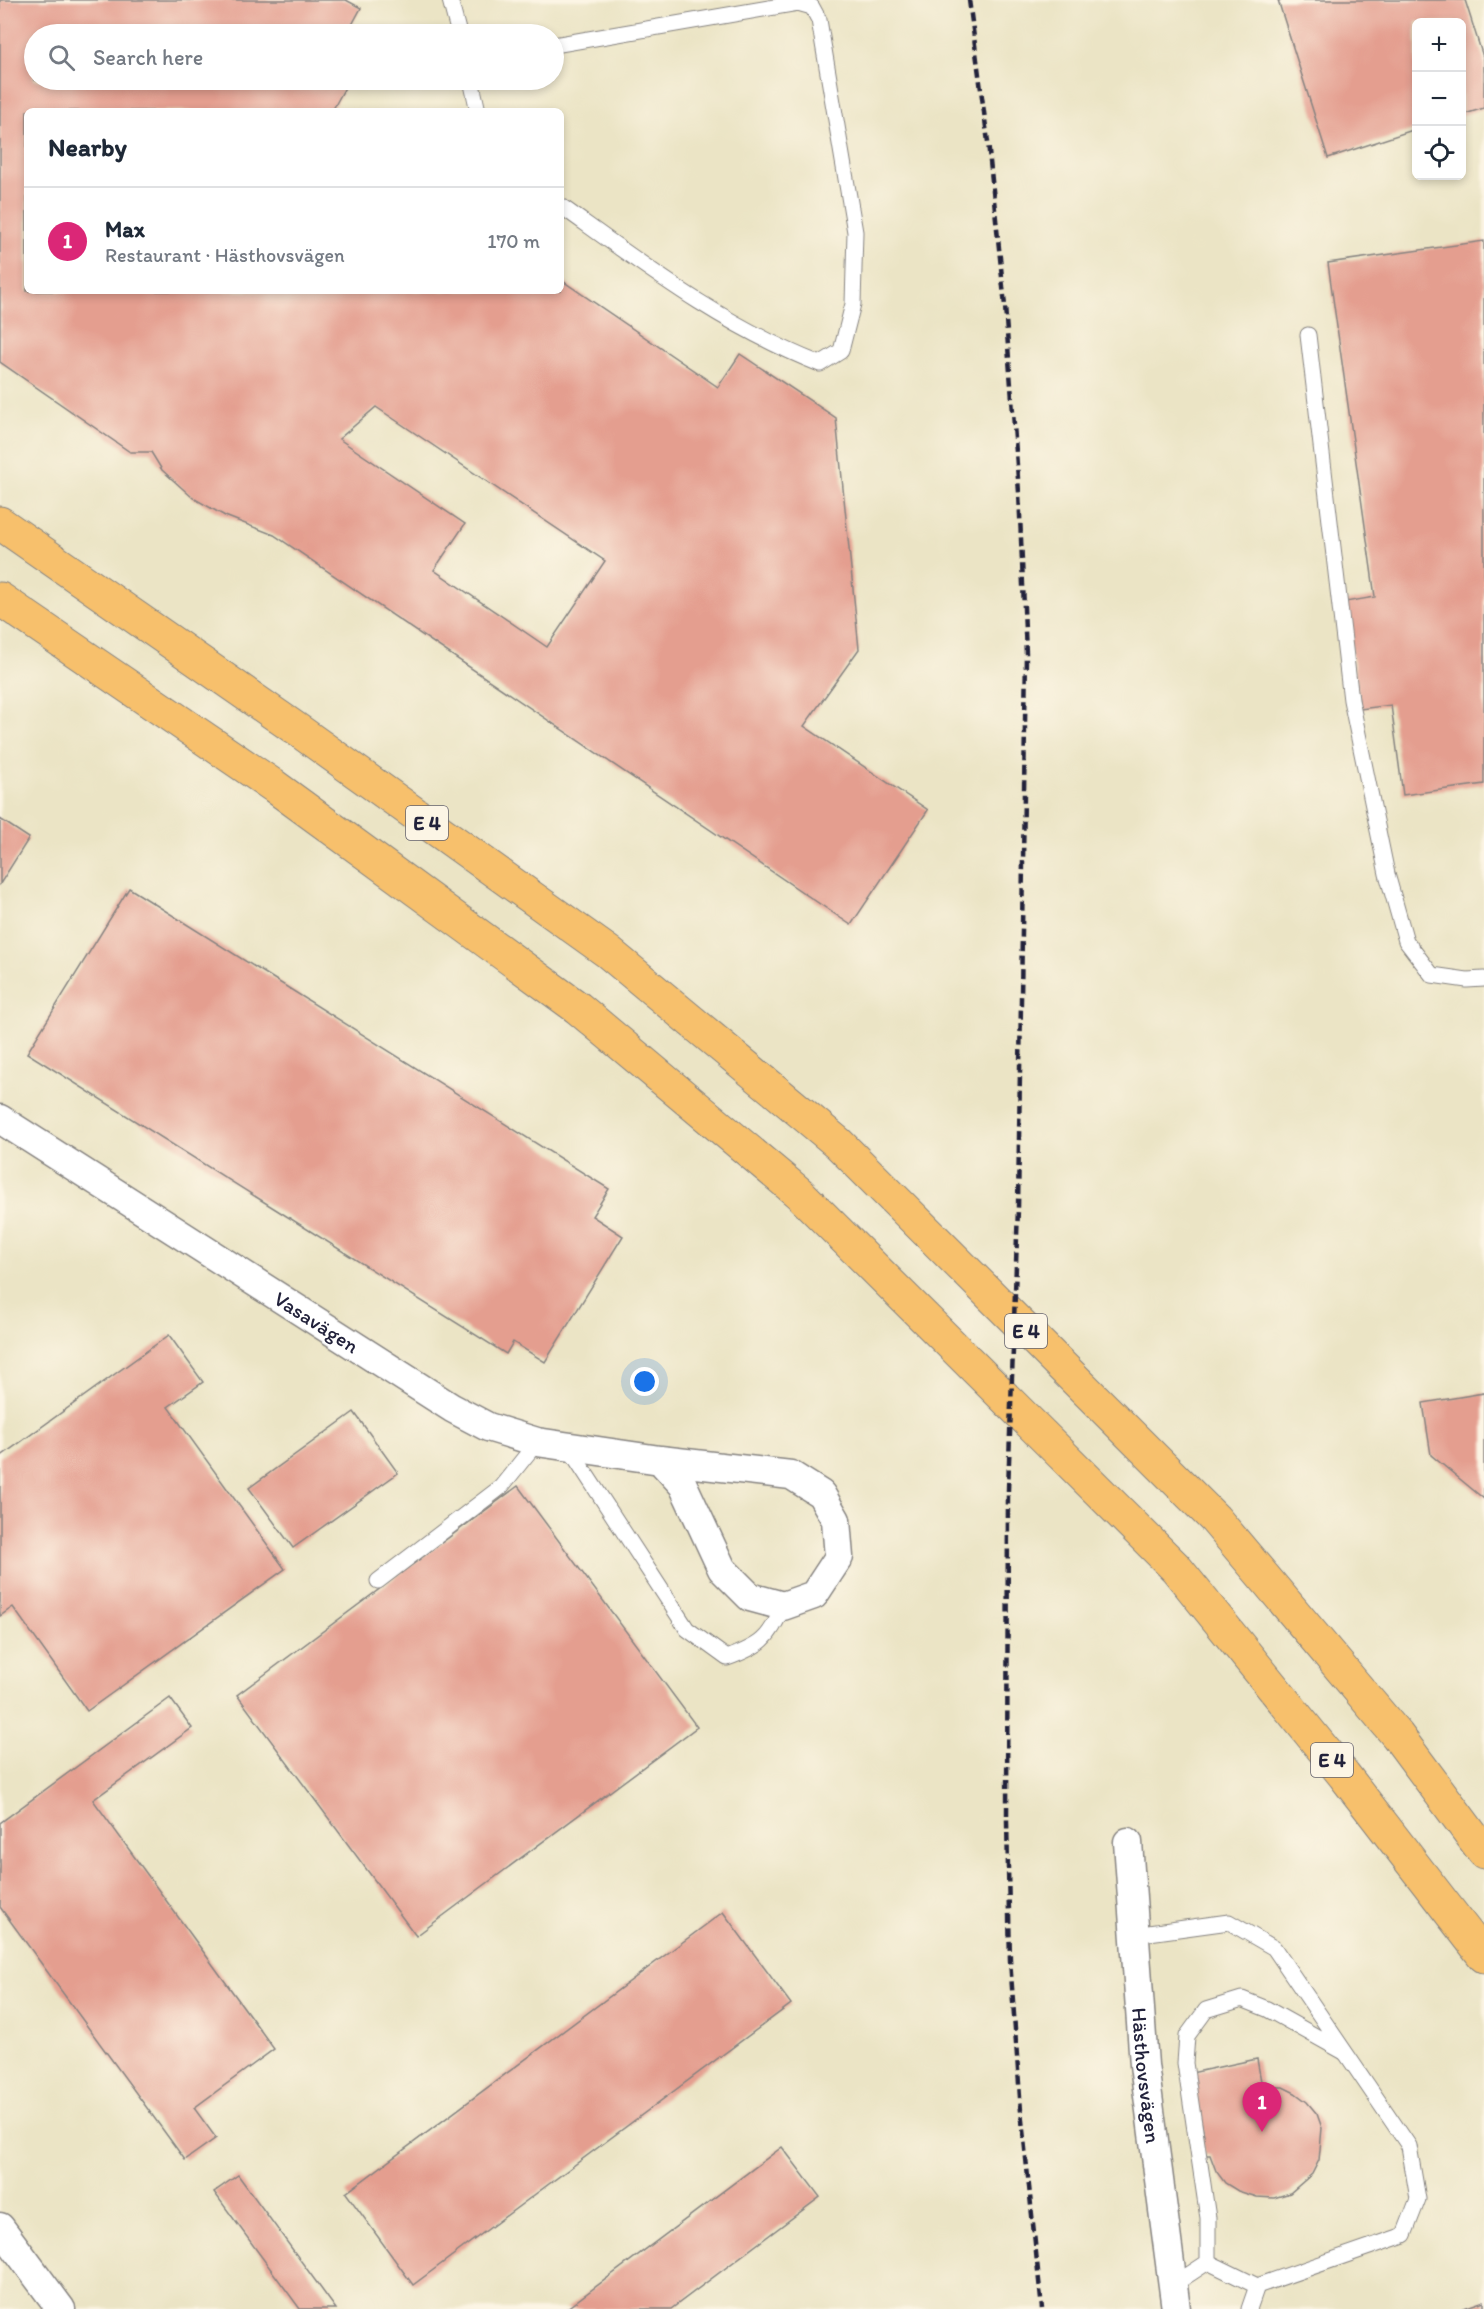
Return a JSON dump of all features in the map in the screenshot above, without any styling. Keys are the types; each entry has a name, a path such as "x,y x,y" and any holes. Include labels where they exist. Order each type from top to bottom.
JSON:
{"highway":[{"name":"E 4","path":"0,523 302,733 608,952 838,1143 1215,1520 1397,1735 1484,1852"},
{"name":"E 4","path":"0,599 274,786 578,1008 799,1193 1176,1568 1344,1774 1484,1956"}],"street":[{"name":"Vasavägen","path":"0,1119 452,1408 488,1427 537,1442 660,1460 791,1475 821,1494 836,1520 839,1557 814,1595 783,1606"},
{"path":"660,1460 683,1485 722,1569 750,1597 783,1606"},
{"name":"Hästhovsvägen","path":"1128,1842 1144,2065 1174,2297"},
{"path":"0,2227 61,2309"}],"lane":[{"path":"450,0 456,24"},
{"path":"564,43 798,3 813,7 819,20 855,232 852,304 841,351 820,364 785,350 702,306 564,208"},
{"path":"473,90 477,108"},
{"path":"1308,335 1351,700 1387,874 1406,942 1432,975 1467,980 1484,979"},
{"path":"378,1581 501,1487 537,1442"},
{"path":"567,1445 687,1629 727,1658 754,1648 774,1630 783,1606"},
{"path":"1134,1935 1229,1922 1274,1948 1409,2146 1418,2199 1404,2235 1257,2286 1208,2262"},
{"path":"1174,2297 1208,2262 1208,2218 1190,2117 1185,2063 1187,2036 1206,2010 1242,1999 1267,2009 1346,2054"},
{"path":"1249,2309 1257,2286"}],"building":[{"path":"0,0 346,0 361,8 352,24 24,24 24,90 344,90 334,108 24,108 24,294 564,294 564,282 718,387 740,354 836,418 859,649 804,726 928,810 851,925 274,535 225,516 193,498 162,470 151,452 130,452 0,362","holes":["376,407 605,561 547,647 434,570 465,524 339,439"]},
{"path":"1278,0 1465,0 1484,60 1484,108 1466,114 1466,18 1412,18 1412,130 1328,158"},
{"path":"1484,241 1484,784 1403,795 1391,705 1360,709 1345,602 1375,597 1328,263"},
{"path":"0,819 29,838 0,884"},
{"path":"129,888 609,1189 592,1216 623,1236 545,1362 513,1342 506,1354 27,1053"},
{"path":"169,1335 203,1382 168,1407 285,1569 87,1711 13,1607 0,1616 0,1457"},
{"path":"1484,1393 1484,1499 1431,1455 1423,1403"},
{"path":"354,1412 398,1473 293,1548 249,1488"},
{"path":"518,1486 697,1727 416,1936 237,1695"},
{"path":"170,1698 192,1728 93,1800 274,2049 194,2108 216,2138 185,2160 0,1907 0,1823"},
{"path":"723,1912 791,2004 413,2285 346,2193"},
{"path":"1257,2059 1262,2087 1283,2087 1295,2093 1317,2114 1322,2128 1319,2160 1312,2174 1290,2193 1274,2198 1257,2197 1238,2191 1225,2183 1216,2171 1210,2155 1205,2155 1201,2136 1204,2135 1191,2073"},
{"path":"782,2147 820,2197 671,2309 566,2309"},
{"path":"238,2175 336,2309 300,2309 214,2192"},
{"path":"1484,2301 1484,2309 1461,2309"}],"railway":[{"path":"969,0 988,142 1005,306 1019,492 1026,654 1018,1208 1008,1490 1007,1821 1010,1960 1021,2111 1042,2309"}],"place":[{"name":"Max","path":"1262,2132"}]}
